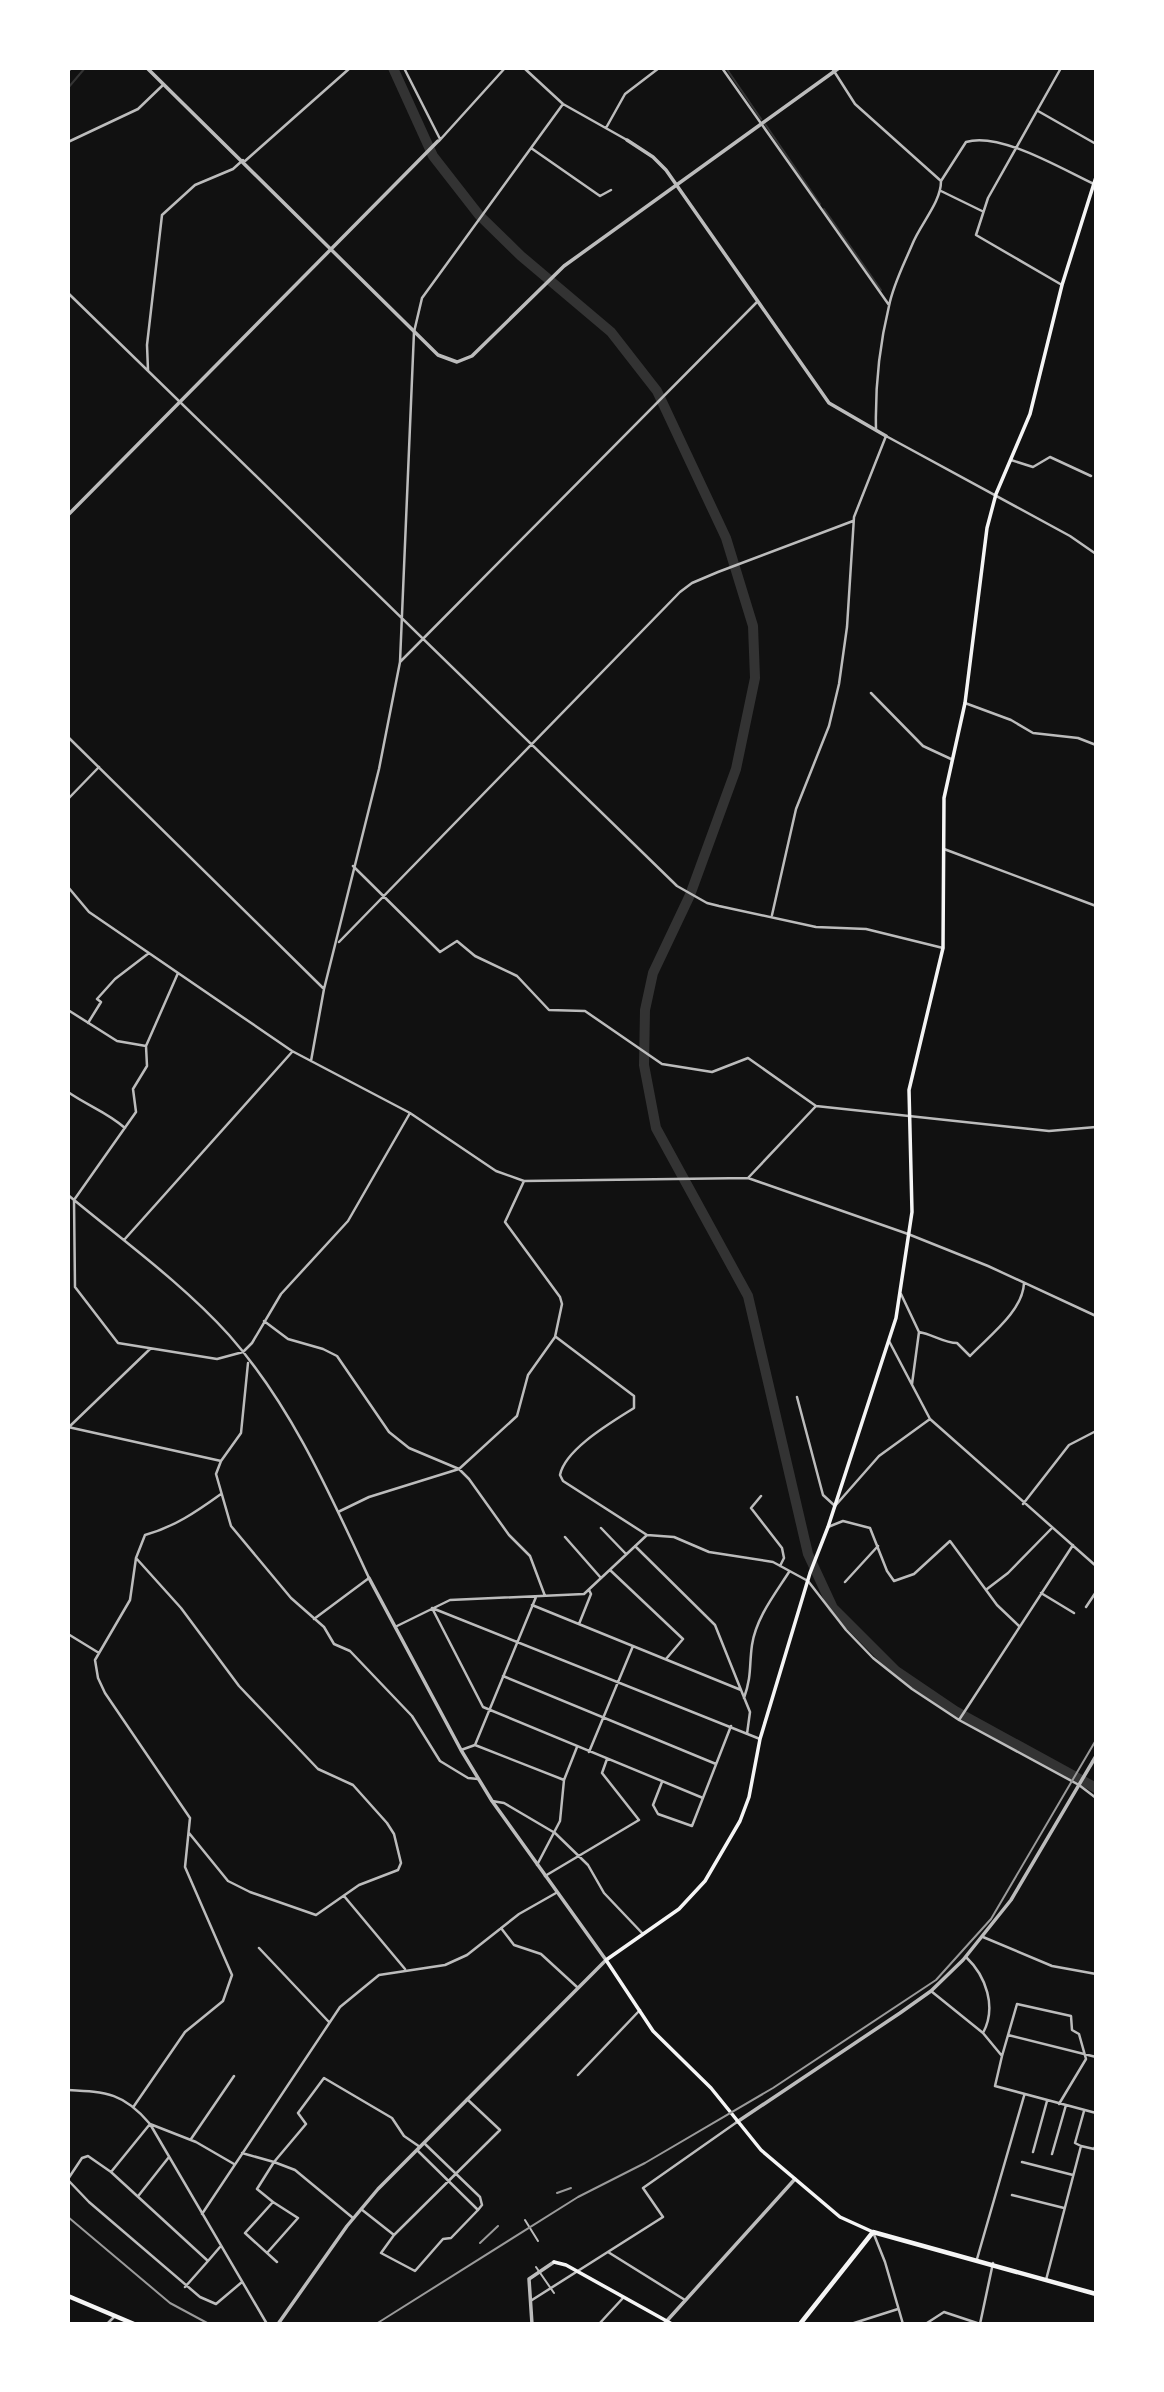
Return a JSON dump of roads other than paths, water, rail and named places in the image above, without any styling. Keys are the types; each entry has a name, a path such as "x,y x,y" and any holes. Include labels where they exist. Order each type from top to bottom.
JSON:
{"highway":[{"path":"800,2324 873,2232 993,2263 1096,2294"},
{"path":"68,2296 134,2324"}],"main road":[{"path":"873,2232 840,2217 761,2150 711,2088 653,2031 606,1960 687,1900 705,1881 729,1843 749,1797 760,1739 810,1573 828,1527 889,1341 901,1294 912,1212 909,1090 943,948 944,798 965,704 987,528 996,495 1030,414 1062,285 1096,177"},
{"path":"554,2262 578,2272 672,2324"}],"street":[{"path":"147,68 444,360 463,360 472,356 564,266 839,68"},
{"path":"148,370 147,345 162,215 195,184 233,169 244,161 350,68"},
{"path":"404,68 439,140"},
{"path":"68,515 439,140 505,68"},
{"path":"524,68 563,104 653,157 677,186 829,402 1096,554"},
{"path":"606,128 625,94 659,68"},
{"path":"722,68 889,305"},
{"path":"1061,68 982,211 976,235 1062,285"},
{"path":"833,70 855,104 941,181"},
{"path":"68,142 138,109 164,84"},
{"path":"311,1061 324,989 379,769 400,662 414,332 422,298 563,104"},
{"path":"1037,111 1096,144"},
{"path":"876,430 876,370 883,350 889,305 917,231 941,191 941,181 966,142 991,142 1016,149 1094,185"},
{"path":"531,148 600,196 611,190"},
{"path":"941,191 982,211"},
{"path":"68,293 677,886 707,903 772,915 816,927 866,929 943,948"},
{"path":"400,662 757,302"},
{"path":"772,915 796,809 829,726 839,684 847,627 853,521 886,436"},
{"path":"1011,460 1033,467 1051,457 1091,476"},
{"path":"337,944 680,592 692,583 718,572 853,521"},
{"path":"871,693 923,746 952,760"},
{"path":"965,704 1010,720 1033,733 1078,738 1096,745"},
{"path":"68,737 324,989"},
{"path":"68,799 99,768"},
{"path":"944,849 1096,906"},
{"path":"353,866 440,952 457,941 475,956 517,976 549,1010 585,1011 662,1064 712,1072 748,1058 816,1106 1049,1131 1096,1127"},
{"path":"69,890 89,912 292,1051 410,1113 496,1171 524,1181 693,1181 748,1178 908,1234 1096,1316"},
{"path":"88,1023 101,1002 97,999 115,979 149,953"},
{"path":"178,973 146,1046 147,1066 134,1089 136,1112 74,1200 75,1287 118,1343 217,1359 243,1352 252,1343 281,1294 348,1221 410,1113"},
{"path":"68,1010 117,1041 146,1046"},
{"path":"124,1240 292,1051"},
{"path":"68,1091 91,1108 105,1111 125,1128"},
{"path":"748,1178 816,1106"},
{"path":"337,1512 369,1497 459,1469 517,1416 528,1375 555,1337 562,1304 560,1297 505,1222 524,1181"},
{"path":"68,1195 203,1310 243,1352 268,1384 295,1429 369,1578 478,1779 556,1893 606,1960 361,2209 278,2324"},
{"path":"919,1332 935,1334 949,1343 957,1343 971,1356 1003,1322 1024,1293 1024,1283"},
{"path":"901,1294 919,1332 911,1385"},
{"path":"264,1321 288,1339 337,1356 389,1432 423,1456 459,1469 509,1535 530,1556 545,1596"},
{"path":"555,1337 634,1396 634,1408 582,1446 561,1468 563,1481 647,1535 674,1538 709,1552 759,1558 808,1581 833,1615 873,1658 959,1719 1079,1785 1096,1798"},
{"path":"889,1341 930,1419 1096,1566"},
{"path":"68,1427 149,1349"},
{"path":"248,1361 241,1433 221,1461 216,1479 231,1526 243,1543 324,1627 334,1644 350,1651 412,1716 440,1761 468,1778 478,1779"},
{"path":"797,1398 823,1495 835,1506 879,1456 930,1419"},
{"path":"68,1427 221,1461"},
{"path":"1023,1504 1069,1445 1096,1431"},
{"path":"134,2106 185,2032 223,2001 232,1975 186,1867 190,1818 101,1684 95,1660 130,1600 136,1558 145,1535 166,1529 191,1516 221,1494"},
{"path":"761,1496 751,1508 782,1548 784,1558 779,1566"},
{"path":"828,1527 843,1521 860,1523 870,1528 887,1571 894,1581 903,1581 950,1541 997,1605 1019,1626"},
{"path":"601,1528 626,1554"},
{"path":"987,1589 1009,1573 1052,1528"},
{"path":"395,1627 450,1600 584,1594 647,1535"},
{"path":"565,1537 601,1578"},
{"path":"959,1719 1073,1545"},
{"path":"635,1546 715,1625 750,1712 747,1734"},
{"path":"845,1582 878,1546"},
{"path":"136,1558 174,1599 239,1686 318,1769 353,1785 387,1823 394,1835 401,1863 398,1870 359,1885 316,1915 250,1892 219,1873 189,1833"},
{"path":"610,1570 682,1639 665,1660"},
{"path":"744,1698 752,1676 755,1633 765,1608 789,1572"},
{"path":"314,1619 369,1578"},
{"path":"579,1624 591,1594 589,1590"},
{"path":"1086,1607 1096,1592"},
{"path":"1041,1593 1074,1613"},
{"path":"475,1745 536,1597"},
{"path":"532,1605 741,1690"},
{"path":"432,1608 760,1739"},
{"path":"432,1608 483,1707 703,1798"},
{"path":"68,1634 99,1653"},
{"path":"589,1752 633,1646"},
{"path":"503,1676 716,1764"},
{"path":"662,1781 653,1805 658,1814 692,1826 731,1726"},
{"path":"461,1750 475,1745 564,1780"},
{"path":"537,1865 560,1821 564,1780 577,1747"},
{"path":"531,2300 663,2217 643,2188 931,1991 984,1937 1011,1900 1096,1756"},
{"path":"545,1876 639,1820 602,1773 607,1759"},
{"path":"492,1801 526,1814 555,1833 588,1865 604,1893 643,1934"},
{"path":"202,2214 340,2007 379,1975 445,1965 467,1955 501,1928 556,1893"},
{"path":"344,1896 406,1970"},
{"path":"501,1928 514,1945 541,1954 577,1987"},
{"path":"984,1937 1052,1966 1096,1974"},
{"path":"259,1948 329,2022"},
{"path":"966,1957 978,1969 989,1997 988,2024 983,2033"},
{"path":"931,1991 983,2033 1002,2056"},
{"path":"1059,2104 1084,2066 1085,2056 1079,2034 1072,2030 1071,2016 1017,2004 995,2086 1024,2095 1059,2104 1066,2105 1096,2113"},
{"path":"579,2075 640,2010"},
{"path":"1009,2035 1096,2057"},
{"path":"190,2140 234,2076"},
{"path":"267,2253 298,2218 257,2189 274,2162 306,2124 298,2112 324,2078 392,2118 404,2136 453,2173 480,2197 482,2205 478,2210 451,2238 443,2239 415,2271 381,2253 394,2235 446,2180 453,2173 500,2130 467,2099"},
{"path":"68,2090 105,2092 134,2106 150,2124 267,2324"},
{"path":"977,2259 1024,2095"},
{"path":"1033,2152 1047,2101"},
{"path":"1052,2154 1066,2105"},
{"path":"1084,2110 1075,2143 1094,2149 1096,2145"},
{"path":"150,2124 190,2140 234,2164"},
{"path":"111,2172 150,2124"},
{"path":"1046,2280 1081,2146"},
{"path":"420,2147 446,2180 478,2210"},
{"path":"241,2153 295,2170 353,2218"},
{"path":"208,2261 111,2172 88,2156 82,2158 68,2180 185,2287 216,2304 242,2282"},
{"path":"139,2195 169,2157"},
{"path":"1021,2162 1073,2175"},
{"path":"665,2322 795,2179"},
{"path":"1012,2195 1064,2208"},
{"path":"273,2202 245,2233 277,2262"},
{"path":"361,2209 394,2235"},
{"path":"525,2220 538,2241"},
{"path":"873,2232 903,2324"},
{"path":"185,2287 221,2246"},
{"path":"608,2252 685,2300"},
{"path":"532,2324 529,2279 554,2262"},
{"path":"930,2324 927,2323 944,2312 980,2324 993,2263"},
{"path":"536,2267 554,2293"},
{"path":"599,2324 623,2298"},
{"path":"852,2324 899,2308"},
{"path":"107,2324 114,2316"}],"waterway":[{"path":"68,88 85,68"},
{"path":"393,68 433,156 479,215 521,256 611,332 657,391 726,538 753,626 755,678 736,769 690,895 653,973 645,1010 644,1065 656,1128 748,1296 808,1554 833,1608 896,1671 955,1711 1096,1788"},
{"path":"726,68 761,119"},
{"path":"765,124 820,204"},
{"path":"824,209 881,290"}],"railway":[{"path":"376,2324 578,2197 645,2163 773,2088 936,1980 991,1919 1096,1740"},
{"path":"557,2193 571,2188"},
{"path":"68,2217 170,2303 209,2324"},
{"path":"480,2243 498,2226"}]}
